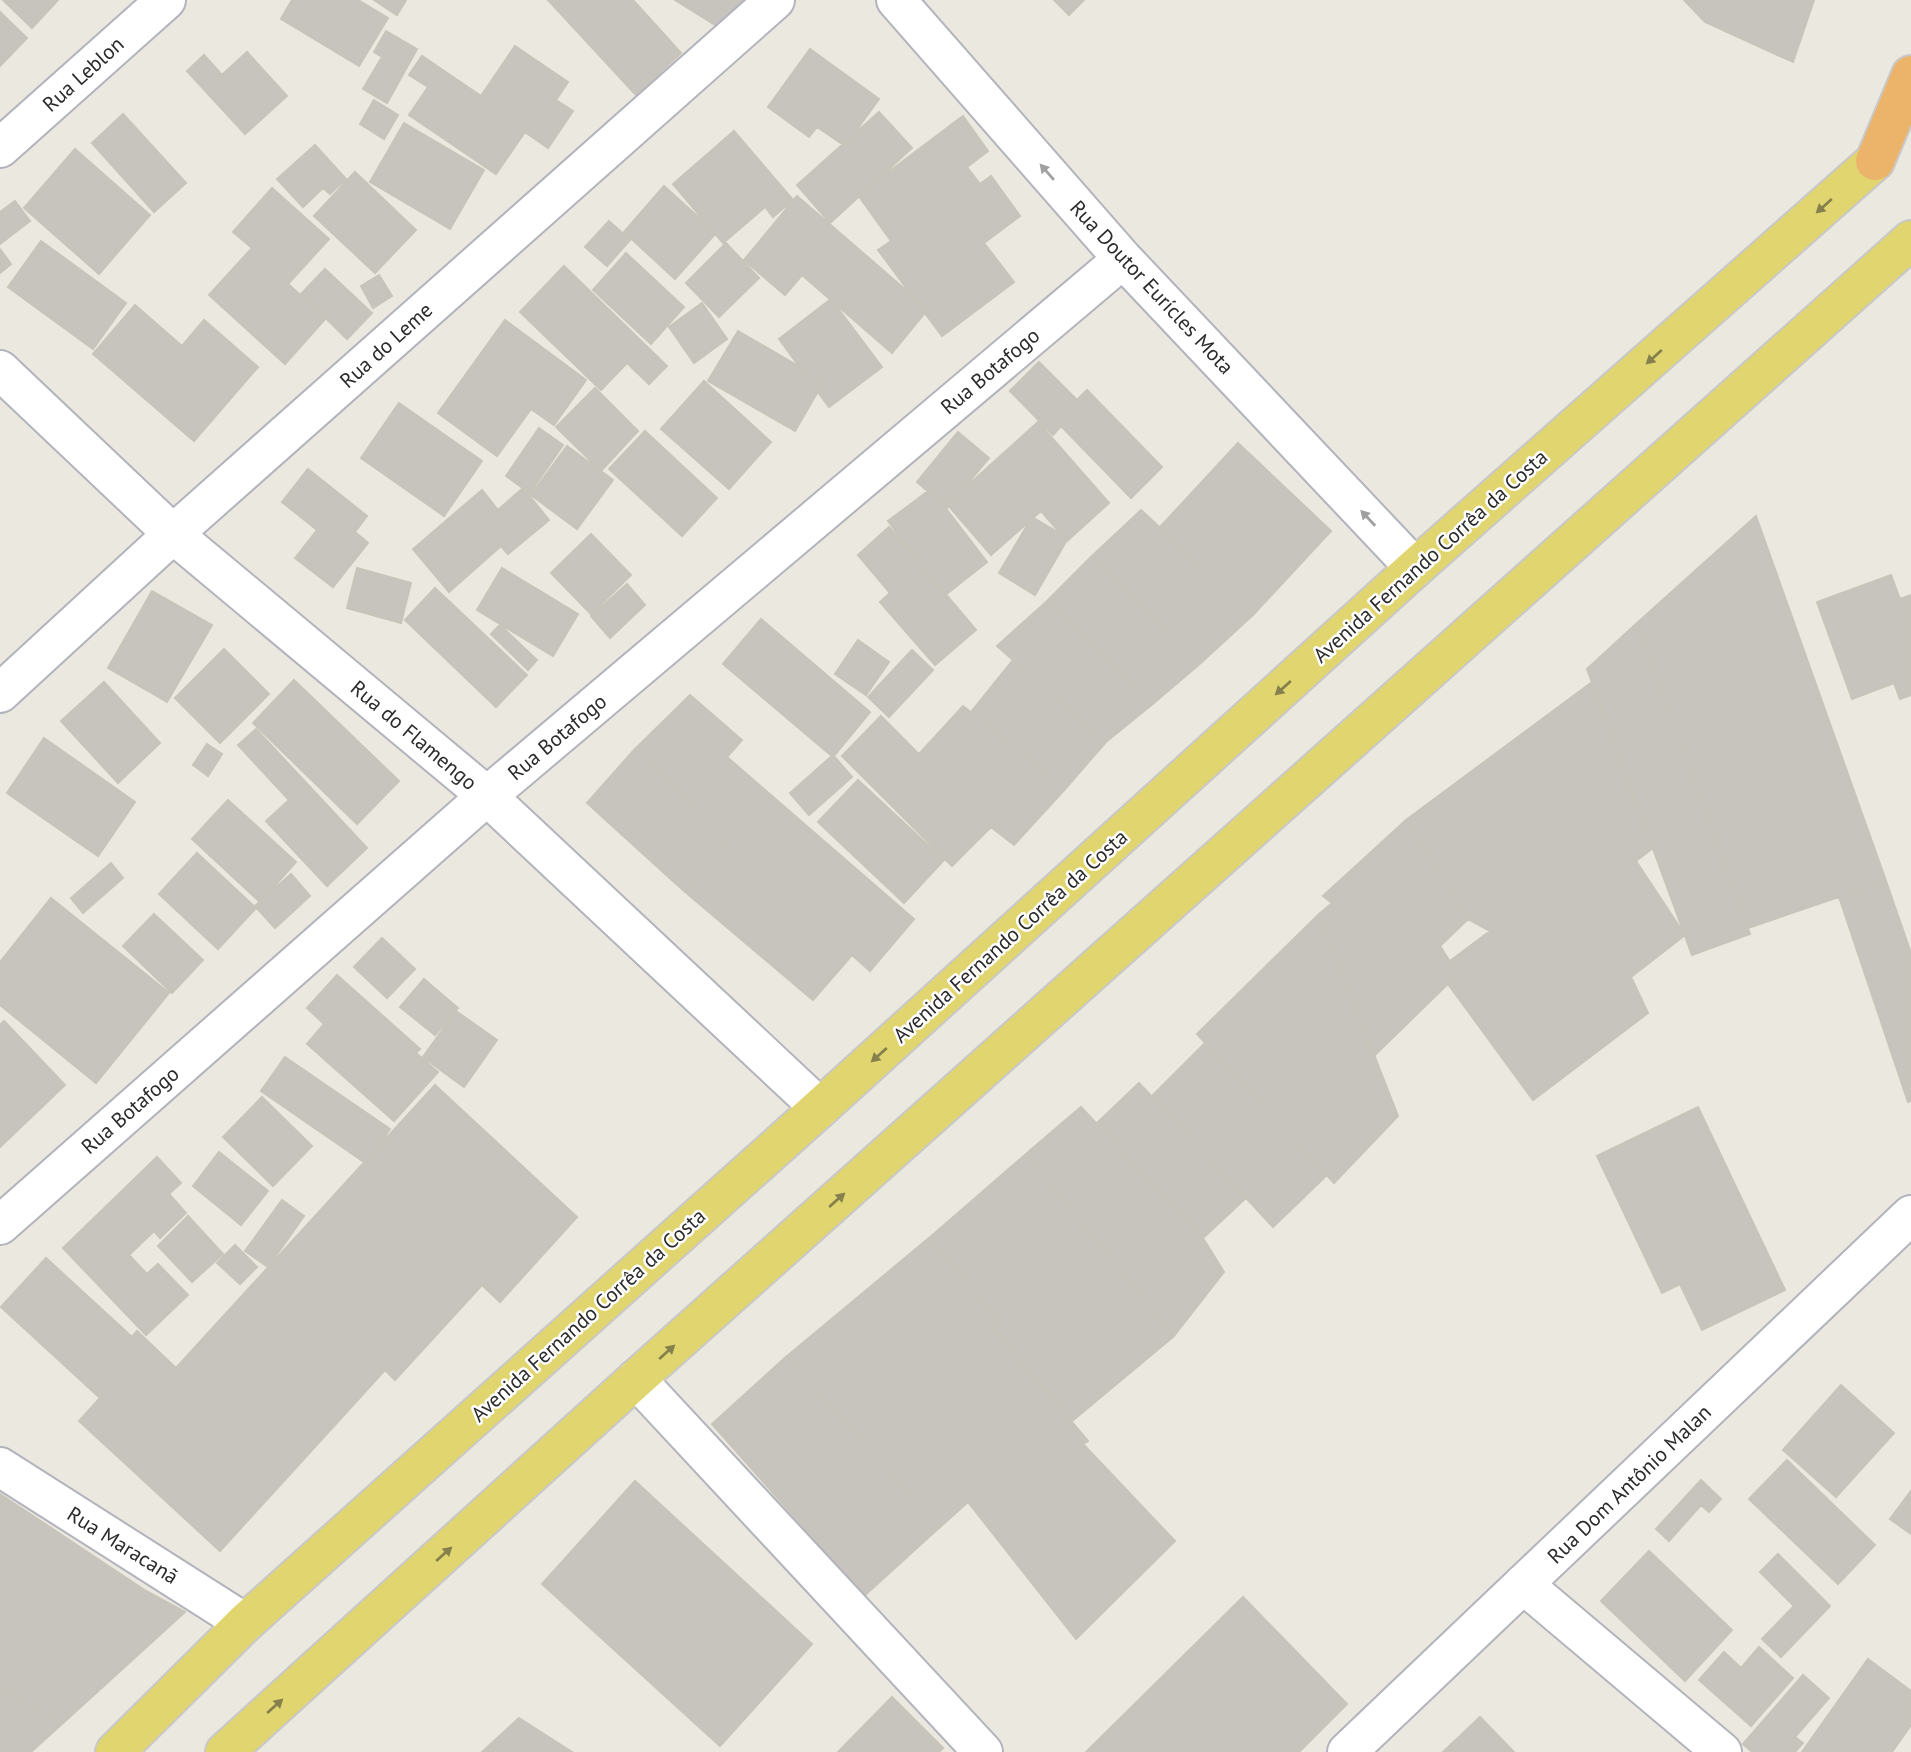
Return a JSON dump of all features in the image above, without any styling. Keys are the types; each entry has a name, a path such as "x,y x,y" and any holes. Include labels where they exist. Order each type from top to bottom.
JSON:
{"highway":[{"path":"1875,161 1911,75"},
{"name":"Avenida Fernando Corrêa da Costa","path":"1875,161 1911,128"}],"main road":[{"name":"Avenida Fernando Corrêa da Costa","path":"116,1752 245,1623 820,1108 1415,568 1875,161"},
{"path":"225,1752 636,1379 1911,240"}],"street":[{"name":"Rua Leblon","path":"0,148 166,0"},
{"name":"Rua do Leme","path":"0,693 173,534 775,0"},
{"name":"Rua Doutor Eurícles Mota","path":"896,0 1123,259 1415,568"},
{"name":"Rua Botafogo","path":"0,1224 487,796 1123,259"},
{"name":"Rua do Flamengo","path":"0,370 173,534 487,796 820,1108"},
{"name":"Rua Dom Antônio Malan","path":"1347,1752 1911,1215"},
{"path":"636,1379 983,1752"},
{"name":"Rua Maracanã","path":"0,1467 245,1623"},
{"path":"1523,1584 1722,1752"}],"building":[{"path":"3,0 58,0 32,28"},
{"path":"292,0 358,0 388,18 359,66 281,19"},
{"path":"374,0 406,0 397,15"},
{"path":"548,0 633,0 681,53 636,95"},
{"path":"675,0 760,0 728,33"},
{"path":"1054,0 1084,0 1069,15"},
{"path":"1684,0 1814,0 1793,62 1705,22"},
{"path":"0,12 27,38 0,66"},
{"path":"386,31 417,49 387,103 363,89 382,57 374,52"},
{"path":"515,46 568,82 556,100 573,111 548,148 525,132 496,174 409,115 428,87 409,75 422,56 481,96"},
{"path":"810,49 879,99 845,146 817,127 809,137 768,107"},
{"path":"247,52 287,96 245,134 187,71 204,55 222,75"},
{"path":"374,100 398,115 384,139 360,124"},
{"path":"879,112 912,148 830,223 797,185"},
{"path":"123,114 186,183 154,212 92,143"},
{"path":"963,116 988,151 967,167 980,184 991,176 1020,216 984,243 1014,282 942,336 878,250 891,241 858,195"},
{"path":"404,123 484,170 450,229 370,182"},
{"path":"734,131 793,200 773,217 765,207 723,243 673,184"},
{"path":"315,145 346,179 330,194 323,188 303,207 277,179"},
{"path":"75,149 150,215 99,274 24,208"},
{"path":"355,172 416,230 375,273 314,216"},
{"path":"664,186 716,233 675,279 624,232"},
{"path":"272,188 329,239 288,284 326,318 285,364 209,295 252,248 233,232"},
{"path":"797,196 928,309 892,353 802,275 785,295 744,260"},
{"path":"15,201 30,221 0,244 0,212"},
{"path":"609,221 630,240 607,266 585,247"},
{"path":"41,241 126,303 93,349 8,287"},
{"path":"726,243 759,278 719,317 686,283"},
{"path":"0,249 11,264 0,273"},
{"path":"626,253 684,307 651,344 593,290"},
{"path":"564,266 667,366 649,384 627,363 601,390 520,312"},
{"path":"325,269 372,313 347,339 301,294"},
{"path":"379,275 392,296 373,308 361,286"},
{"path":"831,299 882,367 829,407 779,339"},
{"path":"702,303 727,339 694,363 669,327"},
{"path":"135,305 182,346 204,320 258,367 194,441 93,354"},
{"path":"505,320 586,380 554,425 531,409 497,456 438,413"},
{"path":"738,331 824,381 795,431 708,381"},
{"path":"1039,362 1077,400 1087,390 1162,467 1131,498 1061,426 1053,435 1010,391"},
{"path":"704,381 771,442 729,489 661,429"},
{"path":"595,388 638,431 601,471 556,427"},
{"path":"399,403 482,461 444,516 361,458"},
{"path":"1038,422 1109,503 1067,541 1041,511 991,555 947,504"},
{"path":"539,428 563,445 530,493 506,476"},
{"path":"645,431 717,498 682,536 609,469"},
{"path":"958,432 989,458 947,508 917,482"},
{"path":"1238,443 1331,531 1253,615 1160,527"},
{"path":"567,446 613,480 577,529 531,495"},
{"path":"308,469 367,516 355,532 368,543 333,587 295,558 317,530 282,502"},
{"path":"523,488 549,520 508,554 501,546 449,592 413,549 482,490 498,510"},
{"path":"931,489 987,562 944,596 888,521"},
{"path":"1141,510 1253,615 1202,662 1091,557"},
{"path":"1756,516 1886,881 1748,928 1637,623"},
{"path":"1032,517 1068,538 1035,595 999,573"},
{"path":"889,527 976,630 935,665 880,602 890,593 858,555"},
{"path":"591,534 631,575 591,614 551,573"},
{"path":"1091,557 1202,662 1154,703 1047,601"},
{"path":"357,568 411,583 401,623 347,608"},
{"path":"502,568 578,614 553,656 477,610"},
{"path":"1891,575 1900,599 1911,595 1911,695 1900,699 1894,683 1852,699 1817,602"},
{"path":"627,584 645,605 610,638 591,616"},
{"path":"435,588 527,675 496,707 405,620"},
{"path":"152,591 212,625 167,702 108,668"},
{"path":"1047,601 1154,703 1106,742 997,646"},
{"path":"761,619 870,712 833,757 723,664"},
{"path":"1637,623 1750,934 1692,955 1587,669"},
{"path":"500,625 537,660 528,670 491,634"},
{"path":"858,640 889,662 866,695 835,674"},
{"path":"224,649 269,694 220,743 175,698"},
{"path":"912,650 933,670 889,717 868,697"},
{"path":"1013,660 1106,742 1066,788 971,712"},
{"path":"294,680 399,781 357,824 253,723"},
{"path":"104,682 160,743 118,783 61,721"},
{"path":"1592,682 1653,848 1636,861 1685,935 1631,977 1648,1013 1533,1100 1448,984 1458,974 1450,961 1490,931 1468,919 1406,820"},
{"path":"690,695 742,740 727,757 914,919 870,971 852,955 813,1000 684,891 731,838 634,750"},
{"path":"963,706 1066,788 1014,845 991,827 919,754"},
{"path":"881,716 991,827 952,866 842,756"},
{"path":"256,729 367,848 327,886 266,821 289,800 238,745"},
{"path":"44,738 135,802 98,856 7,793"},
{"path":"207,744 222,754 208,776 193,765"},
{"path":"634,750 731,838 684,891 587,803"},
{"path":"833,755 852,777 809,815 790,793"},
{"path":"858,780 944,860 904,903 818,822"},
{"path":"228,800 296,862 260,902 192,839"},
{"path":"1406,820 1468,919 1440,946 1458,974 1374,1056 1319,914 1332,903 1323,896"},
{"path":"197,853 256,908 218,949 159,894"},
{"path":"111,863 123,878 83,913 71,898"},
{"path":"291,874 310,896 275,928 255,906"},
{"path":"1886,881 1911,953 1911,1101 1908,1102 1839,897"},
{"path":"51,898 169,993 96,1083 0,1005 0,962"},
{"path":"154,914 203,960 172,993 123,946"},
{"path":"1319,914 1398,1116 1334,1183 1197,1034"},
{"path":"382,938 415,969 387,998 354,967"},
{"path":"337,975 420,1049 416,1053 438,1072 394,1121 307,1044 324,1024 307,1008"},
{"path":"424,979 458,1008 435,1035 400,1007"},
{"path":"456,1011 497,1040 464,1087 423,1057"},
{"path":"4,1021 65,1085 0,1147 0,1025"},
{"path":"1205,1043 1327,1175 1273,1227 1152,1096"},
{"path":"285,1057 390,1129 367,1164 261,1091"},
{"path":"1139,1083 1246,1198 1203,1238 1097,1123"},
{"path":"435,1085 577,1217 500,1302 482,1285 395,1380 385,1370 220,1551 79,1421 100,1398 1,1307 46,1258 132,1337 137,1331 176,1368"},
{"path":"262,1097 312,1146 273,1186 223,1137"},
{"path":"1081,1107 1203,1238 1224,1272 1174,1336 1026,1154"},
{"path":"1698,1107 1785,1290 1702,1330 1680,1284 1662,1293 1597,1156"},
{"path":"219,1152 268,1191 241,1225 193,1186"},
{"path":"1026,1154 1174,1336 1072,1421 991,1326 999,1320 929,1238"},
{"path":"157,1157 181,1183 169,1194 186,1213 160,1238 154,1231 129,1255 147,1274 158,1264 188,1295 146,1335 63,1248"},
{"path":"282,1200 304,1216 268,1267 245,1251"},
{"path":"188,1216 223,1254 192,1282 158,1246"},
{"path":"929,1238 999,1320 991,1326 1088,1441 1083,1444 1175,1541 1076,1639 968,1502 939,1528 787,1356"},
{"path":"235,1245 257,1267 240,1284 217,1263"},
{"path":"787,1356 939,1528 864,1596 712,1424"},
{"path":"1841,1385 1894,1433 1836,1497 1783,1450"},
{"path":"1787,1460 1875,1545 1838,1584 1749,1499"},
{"path":"1701,1480 1721,1499 1709,1512 1701,1505 1669,1541 1656,1529"},
{"path":"635,1481 812,1644 720,1746 542,1584"},
{"path":"1911,1491 1911,1534 1890,1519"},
{"path":"0,1494 146,1591 185,1612 62,1724 0,1685"},
{"path":"1649,1551 1732,1630 1685,1681 1601,1601"},
{"path":"1778,1554 1830,1606 1781,1657 1762,1639 1794,1606 1760,1572"},
{"path":"1243,1597 1347,1704 1299,1752 1086,1752"},
{"path":"1759,1647 1793,1678 1751,1726 1699,1680 1724,1652 1741,1668"},
{"path":"1868,1659 1911,1691 1911,1725 1892,1752 1802,1752"},
{"path":"1803,1675 1829,1698 1795,1737 1803,1743 1795,1752 1752,1752 1743,1744"},
{"path":"0,1685 62,1724 31,1752 0,1752"},
{"path":"892,1697 943,1748 939,1752 838,1752"},
{"path":"1480,1717 1514,1752 1443,1752"},
{"path":"519,1718 572,1752 482,1752"}]}
